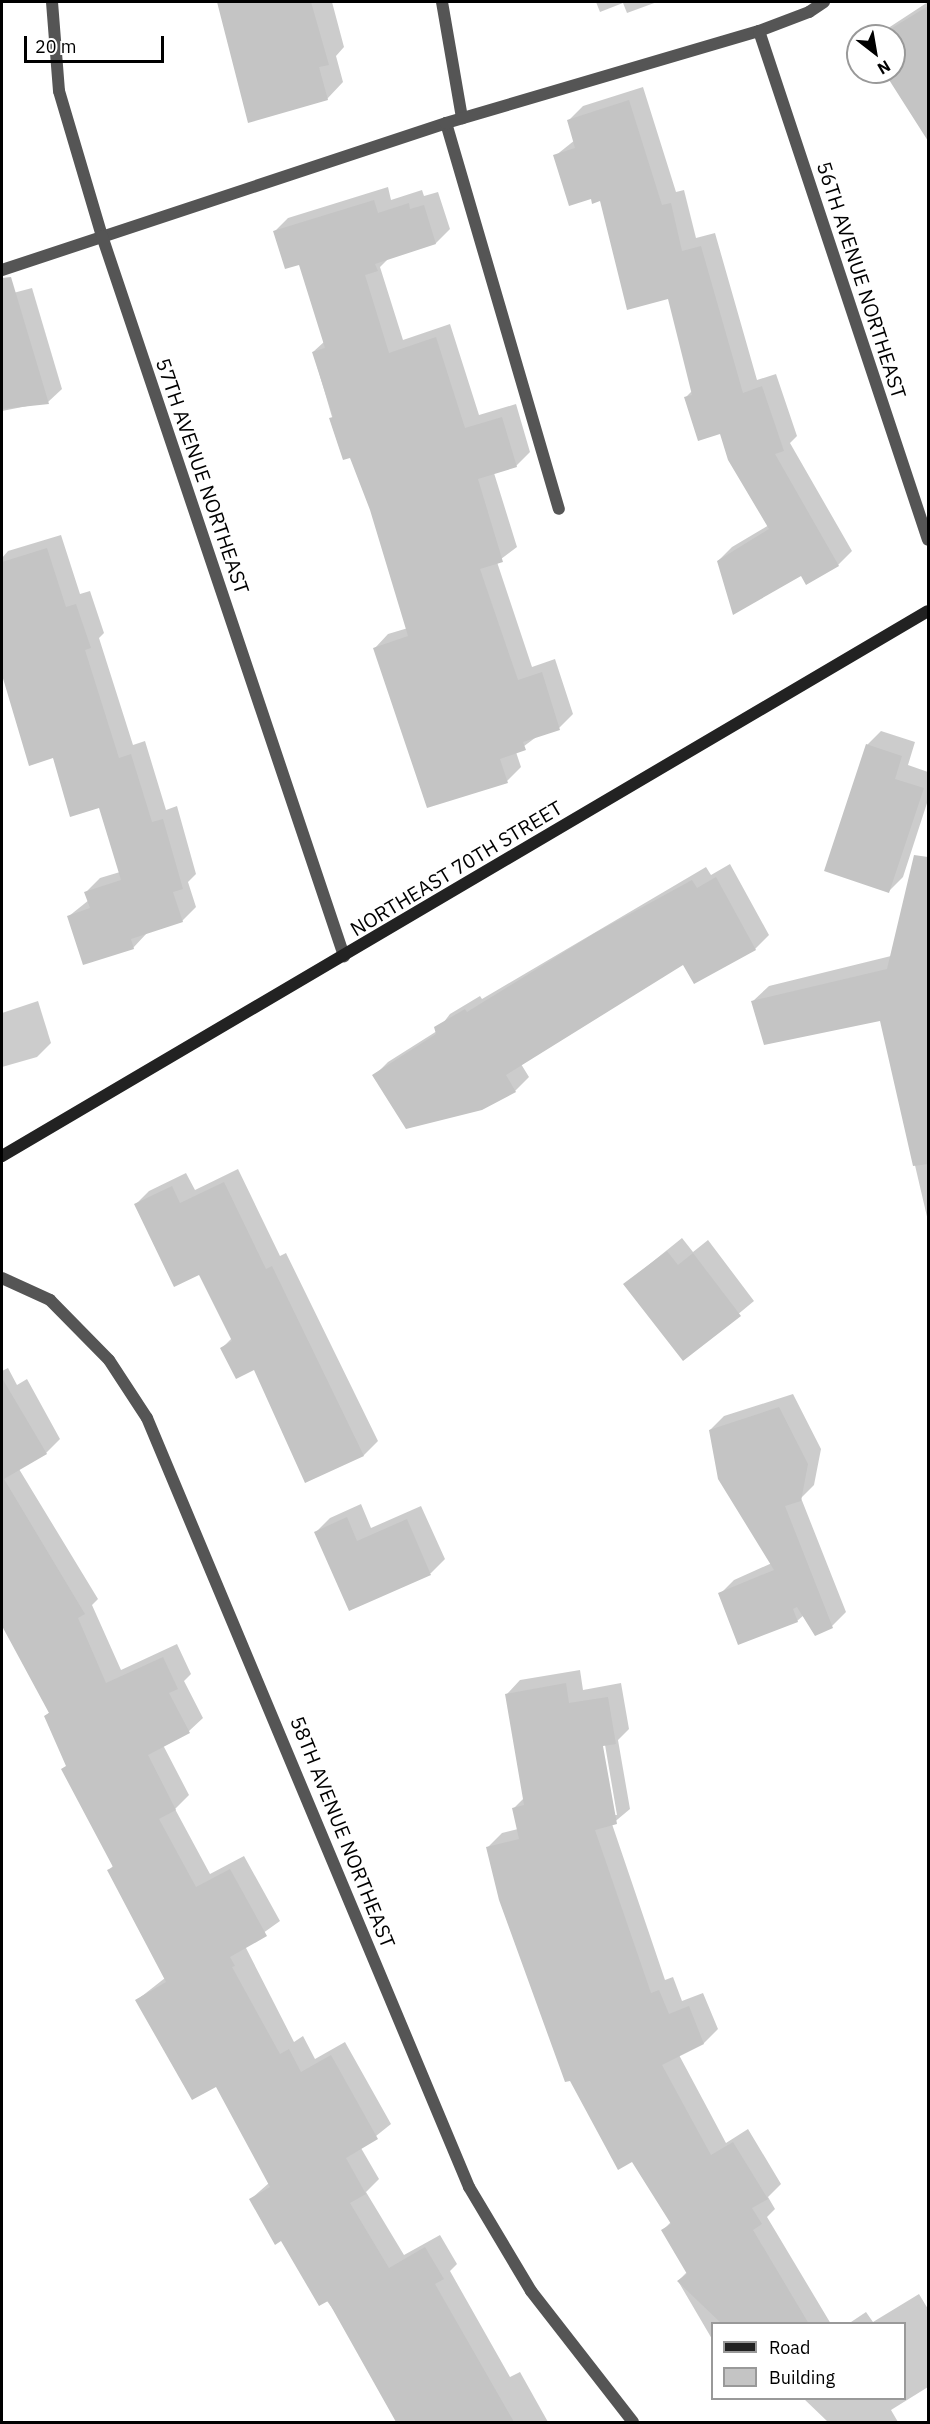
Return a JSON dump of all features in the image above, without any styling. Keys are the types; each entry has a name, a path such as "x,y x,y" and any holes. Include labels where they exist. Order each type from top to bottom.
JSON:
{"main road":[{"name":"NORTHEAST 70TH STREET","path":"2,1156 928,611"}],"street":[{"name":"57TH AVENUE NORTHEAST","path":"52,2 59,91 102,236 344,956"},
{"path":"442,2 462,118"},
{"path":"2,270 446,123 759,31 824,2"},
{"name":"56TH AVENUE NORTHEAST","path":"759,31 928,540"},
{"path":"446,123 559,509"},
{"name":"58TH AVENUE NORTHEAST","path":"2,1278 50,1300 109,1360 147,1418 469,2187 531,2291 633,2422"}],"building":[{"path":"217,2 311,2 329,65 319,67 328,100 248,123"},
{"path":"928,6 928,141 892,84 906,84 906,24 899,24"},
{"path":"629,100 662,205 671,203 682,251 701,246 743,393 762,386 784,451 775,454 839,566 806,585 801,576 733,615 717,561 769,529 728,460 720,434 698,441 684,397 692,395 668,299 627,310 600,201 592,204 591,199 569,206 553,155 575,148 567,120"},
{"path":"374,200 378,213 409,203 410,209 424,205 436,244 375,264 378,271 365,275 389,353 436,337 465,428 502,417 517,467 478,479 503,562 480,569 518,680 542,672 560,730 523,742 526,750 500,759 508,783 427,808 373,648 408,636 370,510 350,458 343,460 329,418 333,417 312,352 325,348 299,265 285,269 273,231"},
{"path":"11,277 49,404 2,409 2,278"},
{"path":"47,548 66,607 76,604 91,648 85,650 119,758 131,754 152,822 163,819 183,889 173,892 183,922 131,939 134,949 83,965 67,916 90,908 84,892 121,880 99,808 70,817 53,758 29,766 2,675 2,562"},
{"path":"866,744 902,756 895,779 924,788 889,893 824,871"},
{"path":"914,855 928,857 928,1164 913,1166 880,1021 764,1045 751,1001 887,969"},
{"path":"716,877 756,950 694,984 683,965 506,1075 516,1092 482,1110 406,1129 372,1075 436,1034 434,1027 465,1009 467,1012 595,933 692,880 697,888"},
{"path":"224,1182 266,1269 272,1266 364,1456 305,1483 254,1370 236,1379 220,1348 232,1341 199,1275 174,1287 134,1204 172,1186 180,1203"},
{"path":"667,1251 678,1265 693,1253 741,1316 683,1361 623,1284"},
{"path":"2,1378 47,1454 4,1479 85,1614 78,1618 106,1683 163,1657 178,1689 169,1693 190,1733 148,1755 176,1810 159,1819 196,1887 230,1869 267,1936 230,1957 235,1966 232,1967 280,2054 289,2049 301,2072 331,2055 378,2139 346,2158 366,2194 350,2203 389,2268 425,2247 444,2279 435,2284 514,2422 396,2422 328,2301 319,2306 281,2241 275,2245 249,2199 270,2187 216,2087 192,2100 135,2000 166,1982 107,1870 113,1867 61,1769 66,1766 44,1716 49,1713 2,1626"},
{"path":"779,1407 808,1464 801,1501 785,1506 833,1628 815,1636 797,1607 793,1609 798,1622 738,1645 718,1593 774,1570 718,1479 709,1430"},
{"path":"347,1517 357,1541 407,1519 431,1575 349,1611 314,1532"},
{"path":"566,1683 569,1703 608,1697 616,1744 603,1746 617,1824 595,1830 651,1993 659,1990 669,2014 689,2006 704,2044 662,2065 711,2155 733,2142 768,2199 752,2208 762,2224 753,2230 808,2322 720,2322 677,2281 687,2274 661,2230 671,2224 632,2162 618,2170 570,2081 565,2082 499,1900 486,1847 519,1839 512,1808 524,1805 505,1694"}]}
